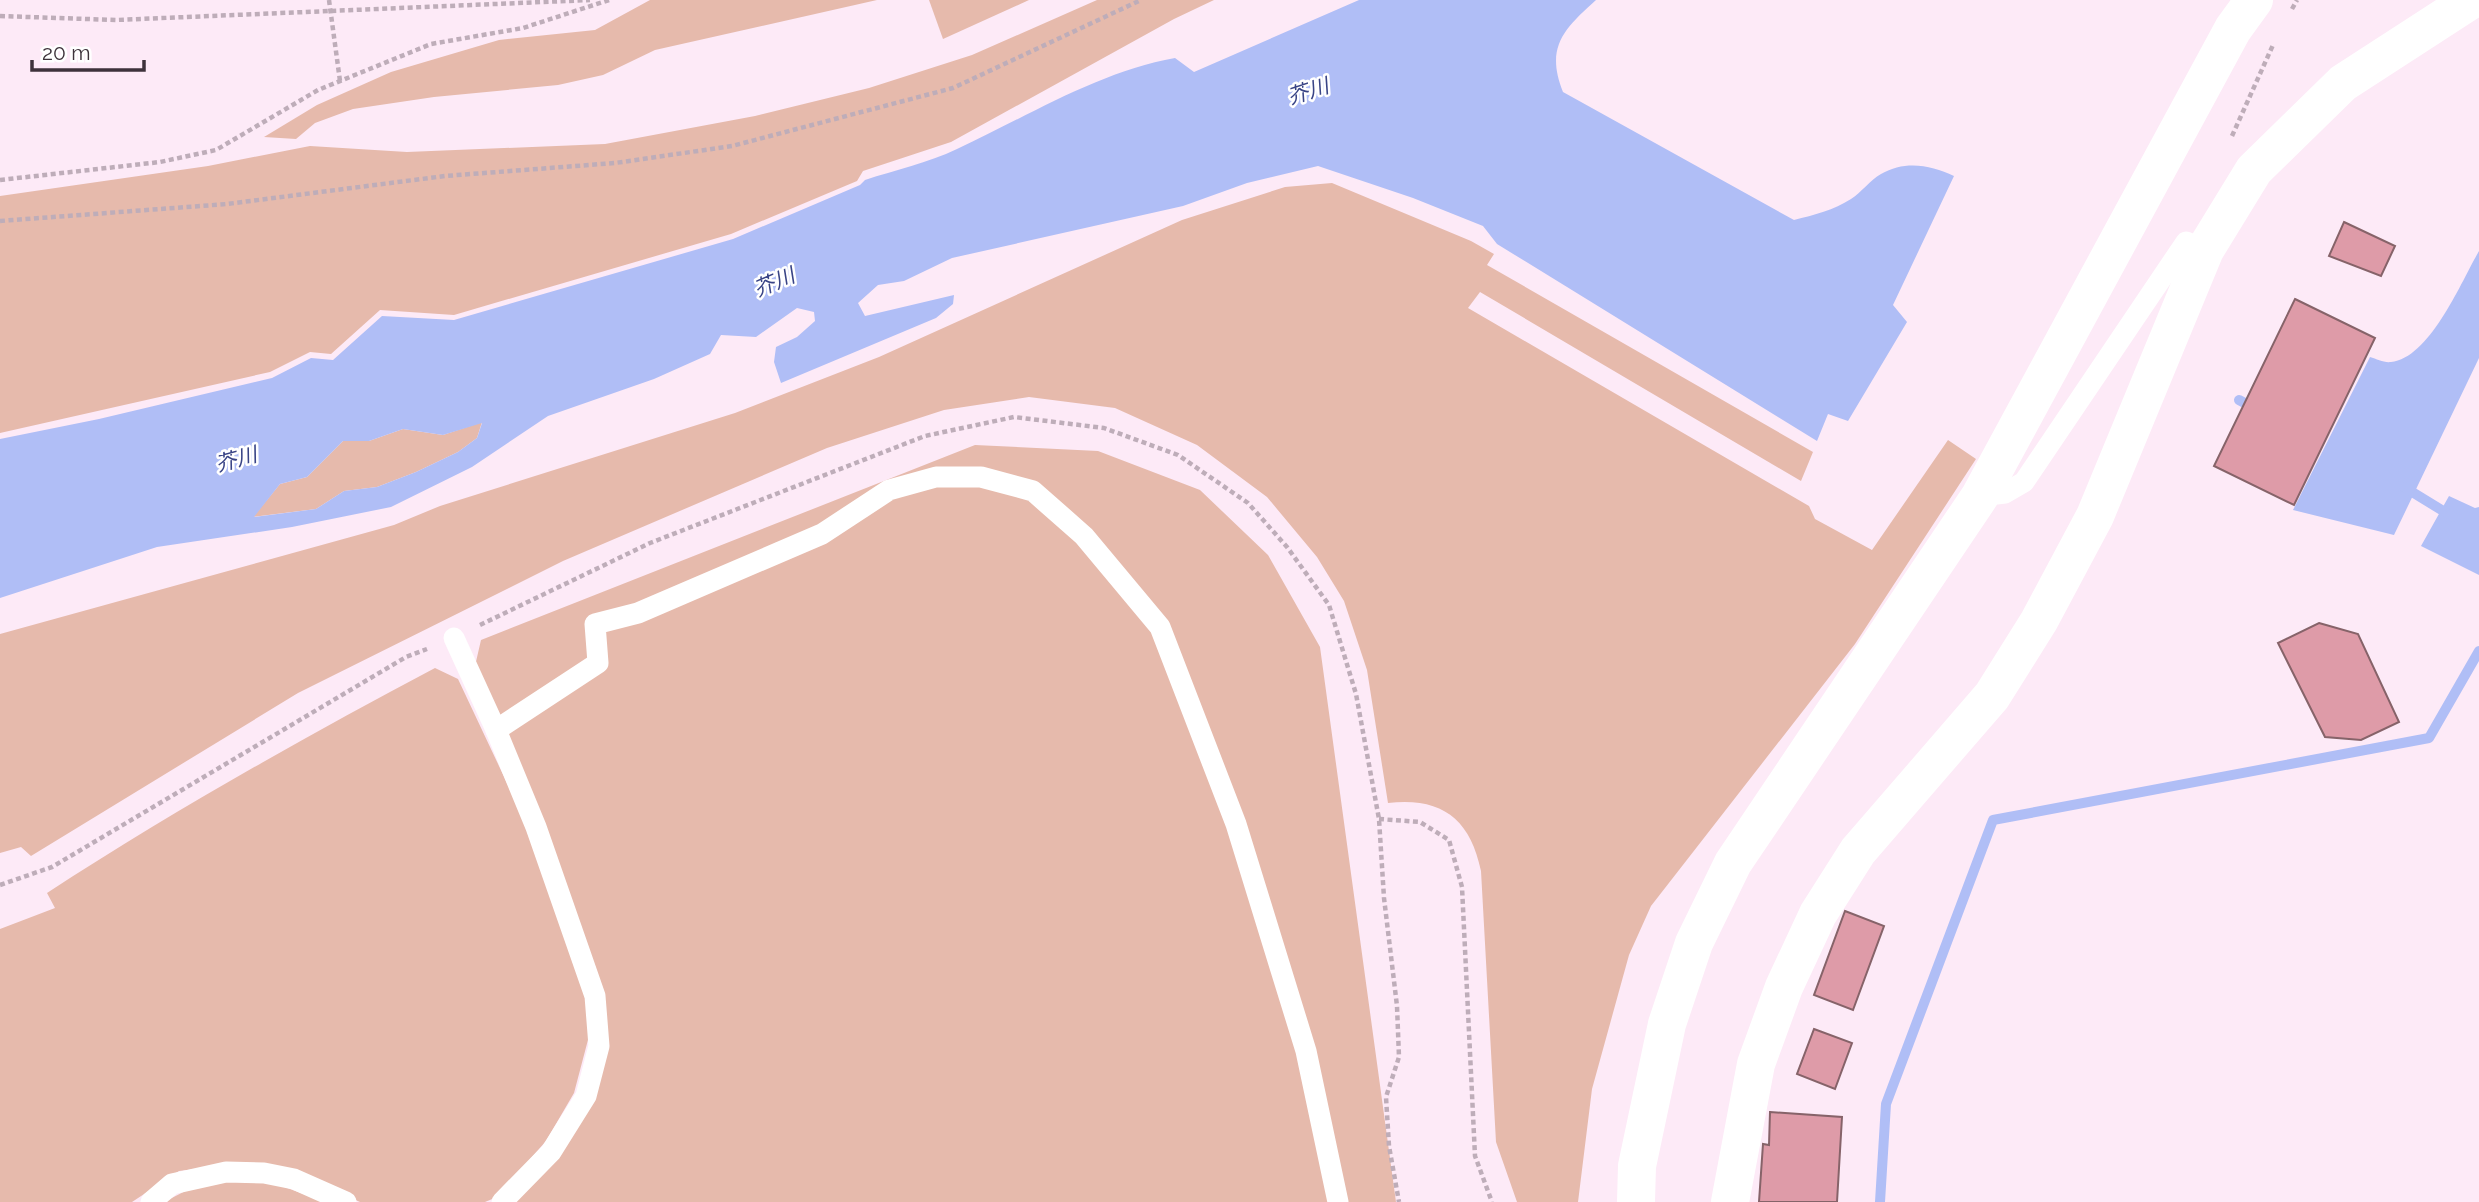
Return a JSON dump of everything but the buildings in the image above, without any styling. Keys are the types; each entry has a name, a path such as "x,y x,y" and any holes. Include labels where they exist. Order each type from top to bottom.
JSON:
{"street":[{"path":"1636,1202 1637,1166 1667,1024 1694,943 1733,863 1980,496 2233,29 2254,0"},
{"path":"1730,1202 1756,1064 1784,987 1818,914 1858,851 1992,696 2039,621 2095,516 2205,250 2254,170 2343,83 2471,0"}],"lane":[{"path":"1980,496 2005,493 2024,482 2186,242 2205,250"},
{"path":"496,730 598,663 594,624 638,612 822,534 889,490 936,477 981,477 1033,491 1084,536 1160,627 1240,837 1306,1051 1338,1202"},
{"path":"454,638 536,827 596,996 598,1046 586,1096 551,1152 502,1202"},
{"path":"151,1202 172,1184 226,1172 264,1173 294,1179 346,1202"}],"path":[{"path":"329,0 340,81"},
{"path":"0,16 116,20 590,0"},
{"path":"0,180 160,162 216,150 318,90 431,44 523,28 609,0"},
{"path":"0,221 227,204 445,176 615,163 732,146 953,88 1141,0"},
{"path":"2291,11 2297,0"},
{"path":"2231,138 2274,43"},
{"path":"0,885 52,866 406,657 454,638 650,543 925,436 1014,417 1104,428 1178,456 1248,503 1287,547 1329,605 1356,694 1379,819 1384,898 1397,1006 1399,1057 1386,1097 1389,1146 1399,1202"},
{"path":"1379,819 1420,822 1449,840 1462,887 1475,1156 1492,1202"}],"shaded area":[{"path":"650,0 877,0 655,50 603,75 558,85 434,97 353,109 315,123 296,139 264,137 317,105 391,72 499,40 595,30"},
{"path":"929,0 1029,0 943,39"},
{"path":"1097,0 1214,0 1174,19 951,142 863,171 857,181 731,234 454,315 380,310 331,354 310,352 270,372 0,433 0,196 208,166 310,146 407,152 605,144 755,116 869,88 972,55"},
{"path":"1332,183 1471,241 1494,254 1487,265 1813,452 1801,481 1480,292 1468,308 1809,506 1815,519 1872,550 1948,440 1976,459 1855,644 1651,906 1629,955 1592,1089 1578,1202 1517,1202 1496,1142 1481,871 1476,853 1461,825 1438,808 1407,802 1388,803 1367,670 1344,601 1317,557 1267,497 1197,445 1115,408 1029,397 944,410 827,448 563,561 298,693 31,856 21,847 0,853 0,634 394,525 440,506 735,413 879,357 1182,220 1285,187"},
{"path":"482,422 477,438 458,452 416,472 377,487 344,491 316,509 253,517 280,484 307,477 343,441 369,441 403,429 443,435"},
{"path":"975,445 1098,451 1200,490 1268,555 1320,647 1396,1202 512,1202 606,1052 475,666 481,640"},
{"path":"435,668 458,679 515,800 557,909 587,1004 589,1036 574,1093 546,1141 497,1197 485,1202 360,1202 287,1169 237,1164 179,1171 132,1202 0,1202 0,929 55,908 47,893 94,863 239,776"},
{"path":"225,1178 276,1184 326,1202 164,1202 195,1186"}],"water":[{"name":"芥川","path":"1359,0 1596,0 1567,30 1557,51 1556,63 1563,92 1794,220 1844,203 1877,177 1899,167 1927,167 1954,176 1893,305 1907,322 1848,421 1828,414 1817,441 1497,244 1483,226 1413,198 1318,166 1247,183 1183,206 952,258 904,281 878,285 858,303 865,316 954,295 953,304 936,318 781,383 774,362 776,347 797,337 815,321 814,312 797,308 756,337 721,335 710,354 654,379 548,416 472,467 391,507 292,527 157,547 0,598 0,439 99,419 272,378 311,358 333,360 382,316 454,320 733,239 860,185 865,180 946,154 1064,96 1119,73 1175,58 1194,72","holes":["482,423 477,438 458,452 416,472 377,487 344,491 316,509 254,517 280,484 307,477 343,441 369,441 403,429 443,435"]},
{"path":"2479,251 2479,358 2394,535 2293,510 2370,357 2391,362 2405,357 2419,347 2443,317"},
{"path":"2449,496 2475,508 2479,507 2479,575 2421,546"}],"waterway":[{"path":"2239,400 2256,409"},
{"path":"2404,487 2453,517"},
{"path":"1880,1202 1886,1104 1993,820 2429,738 2479,651"}]}
